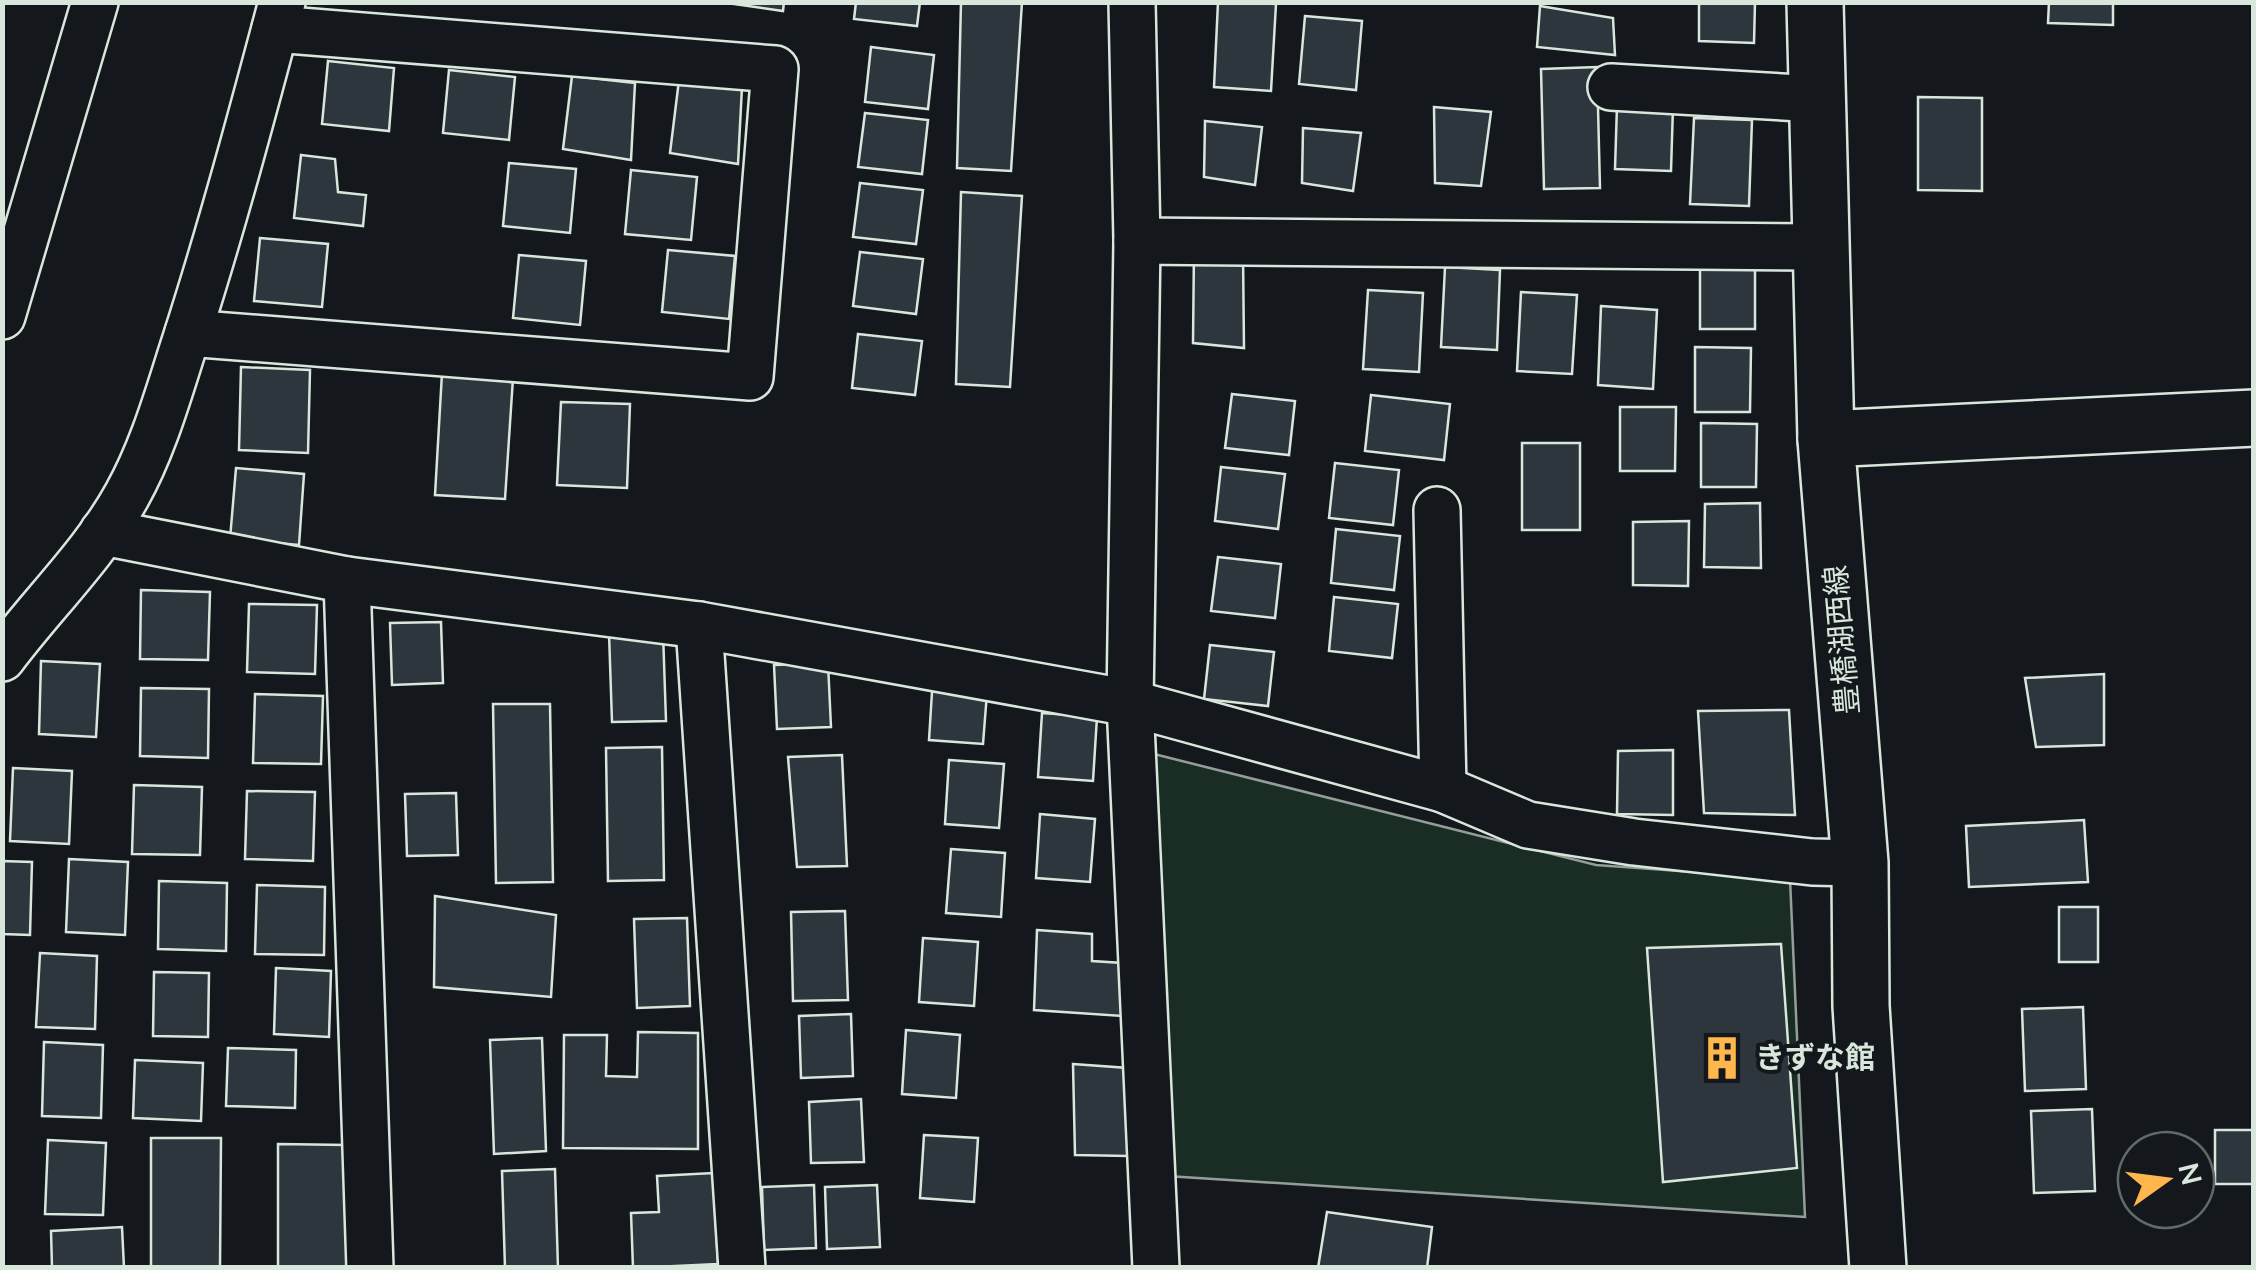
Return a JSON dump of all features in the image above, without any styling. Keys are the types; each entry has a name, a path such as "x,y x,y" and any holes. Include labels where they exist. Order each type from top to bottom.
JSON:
{"main road":[{"name":"豊橋湖西線","path":"1815,2 1826,439 1860,863 1861,1006 1878,1268"},
{"path":"1826,439 2254,418"}],"street":[{"path":"2,316 96,2"},
{"path":"1132,2 1136,242 1130,703 1156,1268"},
{"path":"2,658 103,532 128,494 149,446 188,333 279,16 775,69 750,377 188,333"},
{"path":"1610,87 1818,100"},
{"path":"1136,242 1820,247"},
{"path":"1437,510 1443,789"},
{"path":"103,532 348,580 699,625 1130,703 1443,789 1528,824 1634,842 1812,862 1860,863"},
{"path":"348,580 370,1268"},
{"path":"699,625 742,1268"}],"green space":[{"path":"1154,754 1596,865 1790,879 1805,1217 1167,1176"}],"building":[{"path":"720,2 784,2 783,11"},
{"path":"856,2 920,2 917,26 854,19"},
{"path":"961,2 1022,2 1011,171 957,168"},
{"path":"1218,2 1276,4 1271,91 1214,87"},
{"path":"1699,2 1755,2 1754,43 1699,41"},
{"path":"2049,2 2113,2 2113,25 2048,23"},
{"path":"1540,6 1613,18 1615,55 1537,47"},
{"path":"1305,16 1362,21 1356,90 1299,84"},
{"path":"871,47 934,55 928,109 865,102"},
{"path":"328,61 394,68 389,131 322,124"},
{"path":"1597,67 1600,188 1544,189 1541,69"},
{"path":"449,70 515,77 509,140 443,133"},
{"path":"572,76 635,83 631,160 563,149"},
{"path":"679,80 742,87 738,164 670,153"},
{"path":"1918,97 1982,98 1982,191 1918,190"},
{"path":"1617,105 1673,107 1671,171 1615,169"},
{"path":"1434,107 1491,112 1481,186 1435,183"},
{"path":"865,113 928,120 922,174 858,167"},
{"path":"1694,118 1752,120 1749,206 1690,204"},
{"path":"1205,121 1262,127 1255,185 1204,177"},
{"path":"1303,128 1361,133 1353,191 1302,183"},
{"path":"301,155 335,159 338,192 366,195 363,226 294,218"},
{"path":"509,163 576,169 570,233 503,226"},
{"path":"631,170 697,177 691,240 625,234"},
{"path":"860,183 923,190 916,244 853,237"},
{"path":"961,192 1022,196 1010,387 956,384"},
{"path":"260,238 328,244 322,307 254,301"},
{"path":"1194,249 1243,253 1244,348 1193,343"},
{"path":"668,250 735,256 729,319 662,312"},
{"path":"860,252 923,259 916,314 853,306"},
{"path":"519,255 586,261 580,325 513,318"},
{"path":"1700,265 1755,265 1755,329 1700,329"},
{"path":"1445,267 1500,270 1497,350 1441,347"},
{"path":"1368,290 1423,293 1419,372 1363,369"},
{"path":"1521,292 1577,295 1572,374 1517,371"},
{"path":"1601,306 1657,310 1653,389 1598,385"},
{"path":"858,334 922,341 915,395 852,388"},
{"path":"1695,347 1751,348 1750,412 1695,412"},
{"path":"241,367 310,370 308,453 239,450"},
{"path":"442,373 513,378 505,499 435,495"},
{"path":"1232,394 1295,401 1289,455 1225,448"},
{"path":"1371,395 1450,404 1444,460 1365,451"},
{"path":"561,402 630,404 627,488 557,485"},
{"path":"1620,407 1676,407 1675,471 1620,471"},
{"path":"1701,423 1757,424 1756,487 1701,487"},
{"path":"1522,443 1580,443 1580,530 1522,530"},
{"path":"1335,463 1399,470 1393,525 1329,518"},
{"path":"1221,467 1285,474 1278,529 1215,521"},
{"path":"236,468 304,474 299,545 230,539"},
{"path":"1760,503 1761,568 1704,567 1705,504"},
{"path":"1689,521 1688,586 1633,585 1633,522"},
{"path":"1336,529 1400,536 1394,590 1331,583"},
{"path":"1218,557 1281,564 1275,618 1211,611"},
{"path":"141,590 210,592 208,660 140,659"},
{"path":"1334,597 1398,604 1392,658 1329,651"},
{"path":"249,604 317,605 315,674 247,672"},
{"path":"441,622 443,683 392,685 390,623"},
{"path":"663,632 666,721 612,722 609,633"},
{"path":"1210,645 1274,652 1268,706 1204,699"},
{"path":"41,661 100,664 96,737 39,734"},
{"path":"828,663 831,727 777,729 774,665"},
{"path":"2104,674 2104,745 2036,747 2025,678"},
{"path":"933,676 988,680 983,744 929,740"},
{"path":"141,688 209,689 208,758 140,756"},
{"path":"255,694 323,696 321,764 253,763"},
{"path":"493,704 550,704 553,882 496,883"},
{"path":"1789,710 1795,815 1704,813 1698,711"},
{"path":"1042,713 1097,717 1093,781 1038,777"},
{"path":"662,747 664,880 608,881 606,748"},
{"path":"1673,750 1673,815 1617,814 1618,751"},
{"path":"842,755 847,866 797,867 788,757"},
{"path":"949,760 1004,764 999,828 945,824"},
{"path":"13,768 72,771 69,844 10,841"},
{"path":"134,785 202,787 200,855 132,854"},
{"path":"247,791 315,792 313,861 245,859"},
{"path":"456,793 458,855 407,856 405,794"},
{"path":"1040,814 1095,819 1090,882 1036,878"},
{"path":"2084,820 2088,882 1969,887 1966,826"},
{"path":"951,849 1005,853 1001,917 946,913"},
{"path":"69,859 128,862 125,935 66,932"},
{"path":"2,861 32,862 30,935 2,934"},
{"path":"159,881 227,883 226,951 158,949"},
{"path":"257,885 325,887 324,955 255,954"},
{"path":"435,896 556,915 551,997 434,987"},
{"path":"2059,907 2098,907 2098,962 2059,962"},
{"path":"845,911 848,1000 793,1001 791,912"},
{"path":"687,918 690,1006 637,1008 634,919"},
{"path":"1037,930 1092,934 1092,961 1123,963 1122,1016 1034,1010"},
{"path":"923,938 978,942 974,1006 919,1002"},
{"name":"きずな館","path":"1781,944 1797,1168 1663,1182 1647,948"},
{"path":"40,953 97,956 95,1029 36,1027"},
{"path":"276,968 331,971 329,1037 274,1034"},
{"path":"154,972 209,973 208,1037 153,1036"},
{"path":"2083,1007 2086,1089 2025,1091 2022,1009"},
{"path":"851,1014 853,1076 801,1078 799,1016"},
{"path":"906,1030 960,1035 956,1098 902,1094"},
{"path":"638,1032 698,1033 698,1149 563,1148 564,1035 607,1035 606,1076 637,1077"},
{"path":"542,1038 546,1151 494,1154 490,1040"},
{"path":"44,1042 103,1045 101,1118 42,1116"},
{"path":"228,1048 296,1050 295,1108 226,1106"},
{"path":"135,1060 203,1063 201,1121 133,1118"},
{"path":"1073,1064 1128,1068 1128,1156 1075,1155"},
{"path":"861,1099 864,1162 811,1163 809,1102"},
{"path":"2092,1109 2095,1191 2034,1193 2031,1111"},
{"path":"2216,1130 2254,1130 2254,1184 2216,1184"},
{"path":"924,1135 978,1138 974,1202 920,1198"},
{"path":"151,1138 221,1138 220,1268 151,1268"},
{"path":"48,1140 106,1143 103,1215 45,1214"},
{"path":"278,1144 347,1145 347,1268 278,1268"},
{"path":"555,1169 558,1268 505,1268 502,1171"},
{"path":"713,1173 718,1264 633,1268 631,1213 659,1212 657,1176"},
{"path":"814,1185 816,1248 764,1250 762,1187"},
{"path":"877,1185 880,1247 827,1249 825,1187"},
{"path":"1327,1212 1432,1227 1427,1268 1318,1268"},
{"path":"122,1227 124,1268 52,1268 51,1231"}],"place":[{"name":"きずな館","path":"1722,1058"}]}
